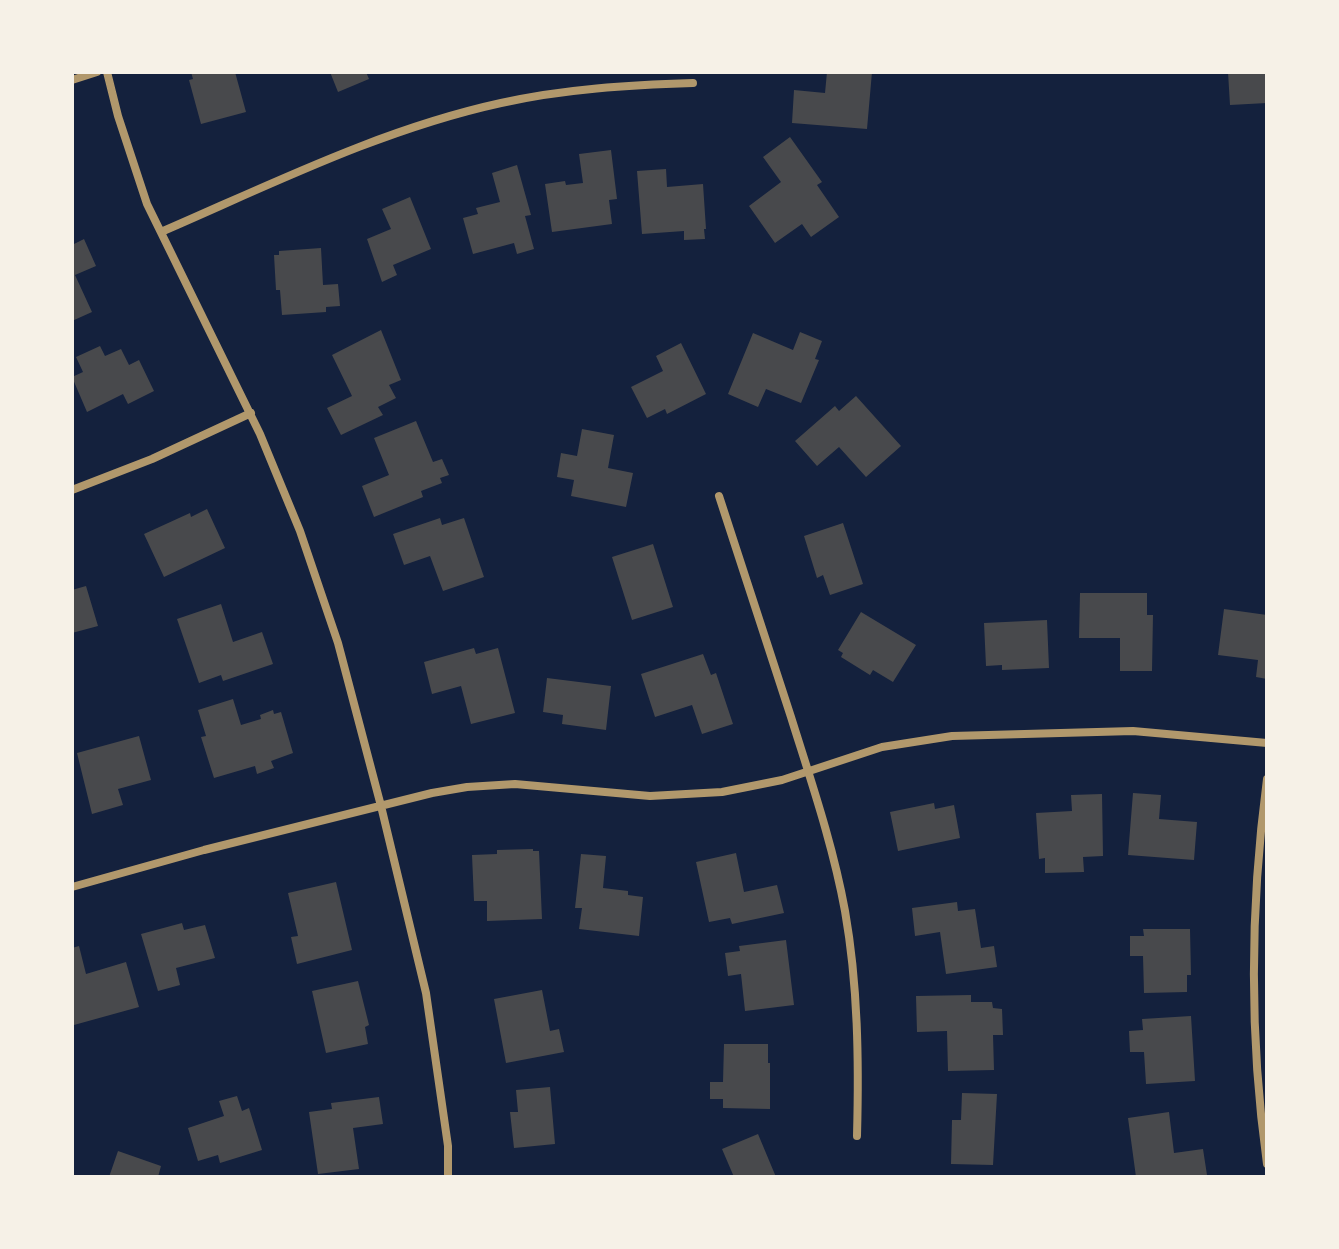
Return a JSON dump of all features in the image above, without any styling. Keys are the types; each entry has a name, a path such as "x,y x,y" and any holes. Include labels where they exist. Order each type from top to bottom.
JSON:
{"street":[{"path":"72,80 97,72"},
{"path":"107,72 136,170 161,232 251,413 283,488 348,677 426,993 448,1146 448,1177"},
{"path":"161,232 345,152 469,111 578,90 693,83"},
{"path":"72,490 152,459 251,413"},
{"path":"719,496 830,844 848,934 857,1051 857,1136"},
{"path":"72,887 204,850 432,793 491,785 539,785 650,796 698,795 758,786 882,747 952,736 1133,731 1267,743"},
{"path":"1267,779 1259,840 1253,996 1256,1078 1267,1164"}],"building":[{"path":"191,72 235,72 246,112 201,124 189,80 193,79"},
{"path":"330,72 366,72 369,79 338,92"},
{"path":"827,72 872,72 867,129 792,123 794,90 825,93"},
{"path":"1228,72 1267,72 1267,103 1230,105"},
{"path":"790,137 822,182 817,185 839,217 811,237 802,224 775,243 749,206 781,182 763,157"},
{"path":"611,150 617,199 609,200 612,224 552,232 545,184 565,181 566,185 583,183 579,154"},
{"path":"517,165 531,215 525,216 534,249 517,254 514,243 473,254 463,218 478,214 476,208 500,202 492,173"},
{"path":"666,169 667,187 703,184 705,239 684,240 684,231 642,234 637,171"},
{"path":"410,197 431,249 393,265 397,275 382,282 367,239 391,229 382,209"},
{"path":"84,239 96,266 75,275 92,312 72,321 72,245"},
{"path":"321,248 323,285 338,284 340,306 326,307 326,312 282,315 280,290 276,290 274,255 279,255 279,251"},
{"path":"381,330 401,380 389,385 396,398 378,407 383,415 341,435 327,408 352,396 332,355"},
{"path":"800,332 822,341 815,359 819,360 801,403 766,389 758,407 728,394 753,333 793,350"},
{"path":"681,343 706,394 667,414 665,409 647,418 631,387 663,371 656,356"},
{"path":"100,346 105,356 121,349 129,365 139,360 154,391 128,404 123,394 87,412 72,377 83,372 76,357"},
{"path":"856,396 901,446 866,477 839,447 817,466 795,441 835,406 839,411"},
{"path":"416,421 433,462 442,459 449,475 440,478 442,483 421,491 423,497 374,517 362,486 389,475 374,438"},
{"path":"582,429 614,435 608,468 633,473 626,507 571,496 574,480 557,477 561,453 577,456"},
{"path":"207,509 225,548 164,577 144,534 190,513 191,517"},
{"path":"440,518 442,525 464,518 484,577 443,591 430,556 404,565 393,534"},
{"path":"843,523 863,584 830,595 823,575 817,578 804,536"},
{"path":"653,544 673,607 632,620 612,557"},
{"path":"86,586 98,626 72,633 72,590"},
{"path":"1080,593 1147,593 1147,615 1153,615 1152,671 1120,671 1120,638 1079,638"},
{"path":"221,604 233,642 262,632 273,664 223,681 221,675 199,683 177,619"},
{"path":"1224,609 1267,615 1267,679 1256,677 1258,660 1218,655"},
{"path":"861,612 916,645 893,682 873,670 870,675 841,657 843,653 838,650"},
{"path":"1047,620 1049,668 1002,670 1002,665 986,666 984,623"},
{"path":"474,648 476,654 498,648 515,713 471,724 461,686 432,694 424,662"},
{"path":"703,654 711,675 716,673 733,724 702,734 692,705 655,717 641,674"},
{"path":"547,678 611,686 606,730 562,724 563,715 543,712"},
{"path":"233,699 241,725 261,719 260,715 273,710 274,714 281,712 293,753 271,761 274,768 257,774 255,766 214,778 201,737 206,736 198,710"},
{"path":"139,736 151,780 118,789 123,805 92,814 77,753"},
{"path":"1133,793 1161,795 1159,819 1197,822 1194,860 1128,855"},
{"path":"1102,794 1103,856 1083,857 1084,872 1045,873 1045,858 1039,859 1036,813 1072,811 1071,795"},
{"path":"934,803 935,809 954,805 960,838 898,851 890,812"},
{"path":"497,850 539,851 542,919 487,921 487,901 474,901 472,855 497,854"},
{"path":"736,853 744,892 777,885 784,913 732,924 730,918 709,922 696,862"},
{"path":"581,854 606,856 603,888 628,891 628,895 643,897 639,936 579,929 582,908 575,908"},
{"path":"336,882 352,950 297,964 291,937 298,936 288,893"},
{"path":"957,902 958,911 975,909 981,948 994,946 997,967 946,974 940,932 915,936 912,908"},
{"path":"182,923 184,930 205,925 215,958 176,968 180,985 158,991 141,934"},
{"path":"1143,929 1190,929 1191,975 1187,975 1187,992 1144,993 1143,956 1130,956 1130,936 1144,936"},
{"path":"786,940 794,1005 745,1011 741,974 728,976 725,953 740,951 739,946"},
{"path":"79,946 86,974 126,962 139,1007 74,1025 72,948"},
{"path":"358,981 369,1025 365,1027 368,1044 326,1053 312,991"},
{"path":"542,990 550,1031 559,1029 564,1052 506,1063 494,999"},
{"path":"971,995 971,1002 992,1002 993,1008 1002,1009 1003,1035 993,1035 994,1070 948,1071 947,1031 917,1032 916,996"},
{"path":"1191,1016 1195,1081 1146,1084 1144,1052 1130,1052 1129,1031 1143,1030 1142,1019"},
{"path":"724,1044 768,1044 770,1109 723,1108 723,1099 710,1099 710,1082 723,1082"},
{"path":"550,1087 555,1144 514,1148 510,1112 518,1112 516,1090"},
{"path":"962,1093 997,1094 993,1165 951,1164 952,1120 961,1120"},
{"path":"237,1096 242,1111 249,1108 262,1150 220,1163 218,1155 198,1161 188,1128 224,1116 219,1101"},
{"path":"379,1097 383,1124 353,1128 359,1169 318,1174 309,1112 332,1109 331,1103"},
{"path":"1169,1112 1174,1153 1203,1149 1207,1175 1136,1177 1128,1118"},
{"path":"758,1134 776,1177 734,1177 722,1149"},
{"path":"118,1151 161,1166 158,1177 109,1177"}]}
